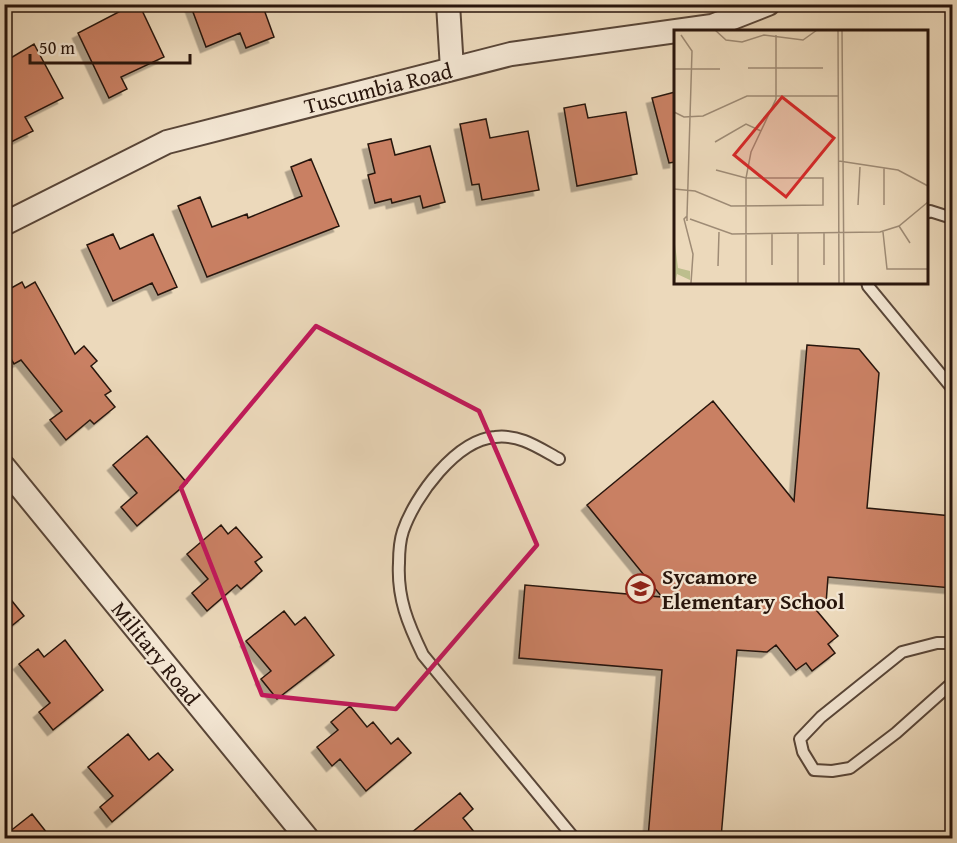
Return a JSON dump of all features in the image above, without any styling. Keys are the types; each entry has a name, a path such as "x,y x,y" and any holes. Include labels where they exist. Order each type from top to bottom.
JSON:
{"street":[{"path":"448,4 452,69"},
{"name":"Tuscumbia Road","path":"683,30 712,26 768,4"},
{"name":"Tuscumbia Road","path":"4,224 167,142 512,54 674,31"},
{"name":"Military Road","path":"4,467 307,838"}],"lane":[{"path":"927,212 930,211 952,218"},
{"path":"868,284 952,388"},
{"path":"559,459 524,439 495,436 471,445 453,457 435,476 418,500 403,532 399,562 399,588 406,621 423,655 574,838"},
{"path":"952,643 937,643 902,652 821,717 800,739 802,752 814,771 850,768 896,733 952,683"}],"highlighted area":[{"path":"316,326 479,411 537,545 396,709 262,695 181,488"}],"building":[{"path":"134,4 139,4 164,57 121,77 127,89 109,98 78,33"},
{"path":"190,4 262,4 274,37 246,48 240,33 206,47"},
{"path":"34,44 63,98 25,117 33,131 11,142 4,130 4,62"},
{"path":"674,92 674,162 669,163 652,98"},
{"path":"585,104 588,118 626,112 637,174 577,186 564,108"},
{"path":"486,119 490,138 528,131 539,190 482,200 479,184 472,185 460,124"},
{"path":"391,139 395,155 430,146 445,202 423,208 420,196 392,203 391,199 375,203 368,175 375,173 368,144"},
{"path":"311,159 339,226 207,277 178,206 200,197 212,227 247,214 248,218 302,196 291,167"},
{"path":"113,234 120,249 153,234 177,287 158,295 152,283 113,301 87,245"},
{"path":"22,282 25,288 35,282 75,354 84,346 97,361 91,366 111,391 105,395 115,407 94,424 90,420 66,440 50,420 62,411 21,360 14,364 4,347 4,292"},
{"path":"807,345 859,349 879,373 867,508 952,516 952,588 828,577 826,604 817,611 838,636 828,644 835,653 812,671 806,663 796,670 776,645 767,652 737,650 721,838 648,838 662,670 519,658 525,585 662,597 587,505 713,401 794,501"},
{"path":"147,436 187,483 137,526 121,507 137,493 113,465"},
{"path":"221,525 228,534 236,527 262,557 255,562 262,571 241,589 237,585 207,611 192,593 208,579 187,554"},
{"path":"4,591 24,616 4,632"},
{"path":"284,611 295,625 305,617 334,655 277,699 261,679 271,671 246,641"},
{"path":"65,640 103,690 53,730 39,712 50,703 19,664 38,649 44,657"},
{"path":"350,706 367,727 373,722 391,744 398,738 411,753 366,791 340,759 332,766 317,747 338,730 331,722"},
{"path":"128,734 149,760 158,753 173,770 112,822 100,807 113,796 88,767"},
{"path":"460,793 473,809 463,818 479,838 405,838"},
{"path":"32,814 51,838 4,838 4,836"}],"place":[{"name":"Sycamore Elementary School","path":"641,589"}]}
